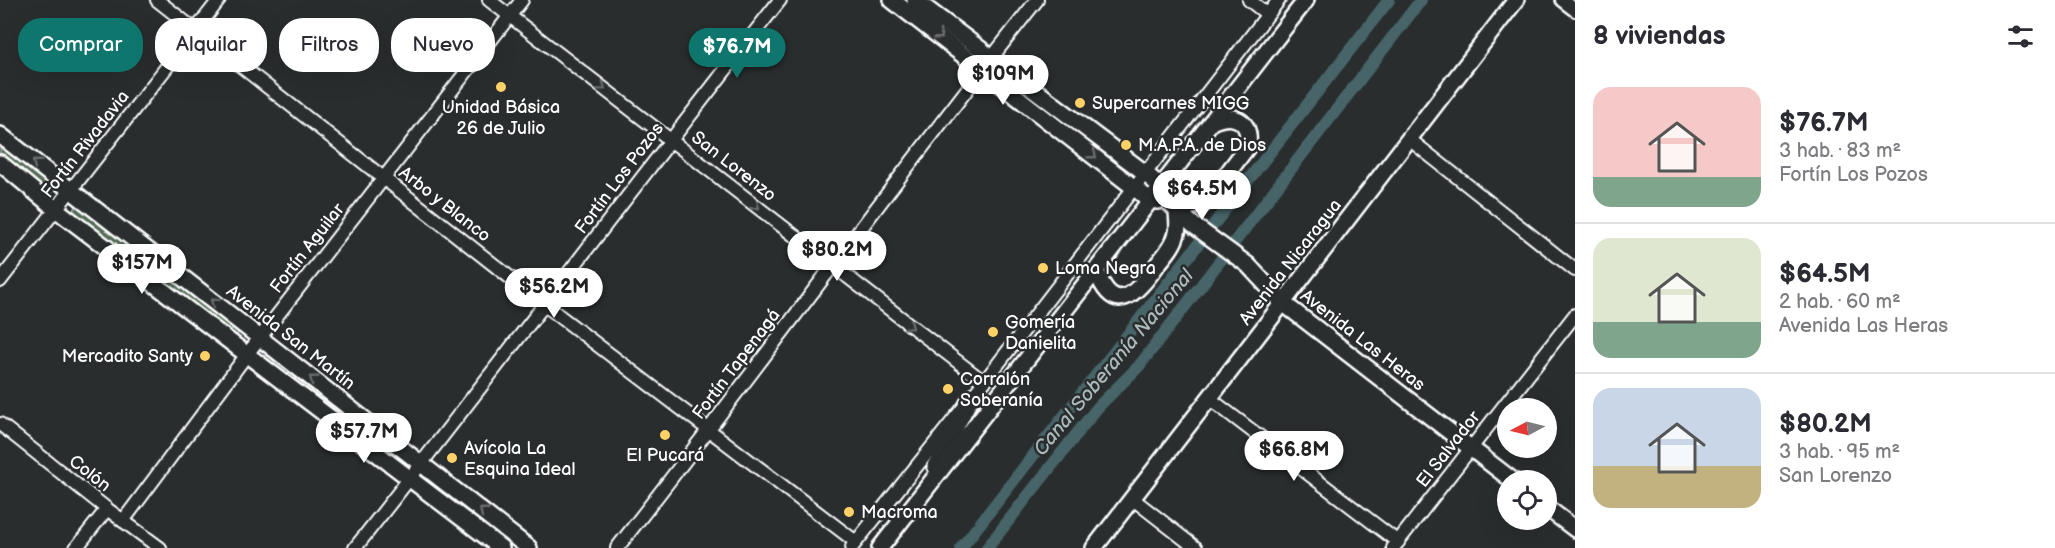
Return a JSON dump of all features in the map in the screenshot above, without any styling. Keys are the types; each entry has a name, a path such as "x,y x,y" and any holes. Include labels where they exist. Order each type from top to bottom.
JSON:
{"main road":[{"name":"Avenida Las Heras","path":"892,0 1145,173 1161,187 1172,206 1193,225 1248,265 1283,303 1499,470"},
{"name":"Avenida Las Heras","path":"915,0 987,64 1150,200"},
{"path":"880,548 1306,0"},
{"name":"Avenida Nicaragua","path":"1095,548 1516,0"},
{"path":"1150,200 1172,206 1194,207 1205,202 1248,146 1250,135 1239,120 1231,116 1211,122"},
{"name":"Avenida San Martín","path":"0,135 529,548"},
{"path":"0,163 57,210 248,353 501,548"},
{"path":"1096,270 1102,285 1110,294 1122,298 1133,294 1142,286 1174,242 1178,231 1172,206"},
{"path":"915,504 970,400"},
{"path":"1557,515 1575,529"}],"street":[{"name":"Arbo y Blanco","path":"157,0 180,18"},
{"name":"Fortín Rivadavia","path":"205,18 219,0"},
{"name":"San Lorenzo","path":"489,0 984,382"},
{"name":"Fortín Aguilar","path":"123,521 248,353 522,0"},
{"name":"Fortín Los Pozos","path":"355,548 546,305 671,139 780,0"},
{"name":"Fortín Tapenagá","path":"616,548 709,430 831,265 1037,0"},
{"path":"1249,0 1267,14"},
{"path":"854,545 970,400 1279,0"},
{"path":"1563,0 1575,10"},
{"name":"Fortín Rivadavia","path":"0,281 163,72"},
{"name":"Arbo y Blanco","path":"249,72 854,545"},
{"path":"1409,139 1575,270"},
{"name":"El Salvador","path":"1395,545 1575,315"},
{"path":"1209,398 1395,545"},
{"name":"Colón","path":"0,424 159,548"},
{"path":"1132,499 1196,548"},
{"path":"76,548 107,509"}],"green space":[{"path":"0,146 51,186 47,191 0,155"},
{"path":"77,205 239,332 235,338 72,211"},
{"path":"268,352 405,457 401,463 264,358"}],"waterway":[{"path":"961,548 1389,0"},
{"name":"Canal Soberanía Nacional","path":"987,548 1098,407 1139,366 1421,0"}],"place":[{"name":"Unidad Básica 26 de Julio","path":"501,87"},
{"name":"Supercarnes MIGG","path":"1080,103"},
{"name":"M.A.P.A. de Dios","path":"1126,145"},
{"name":"Loma Negra","path":"1043,268"},
{"name":"Gomería Danielita","path":"993,332"},
{"name":"Mercadito Santy","path":"205,356"},
{"name":"Corralón Soberanía","path":"948,389"},
{"name":"El Pucará","path":"665,435"},
{"name":"Avícola La Esquina Ideal","path":"452,458"},
{"name":"Macroma","path":"849,512"}]}
